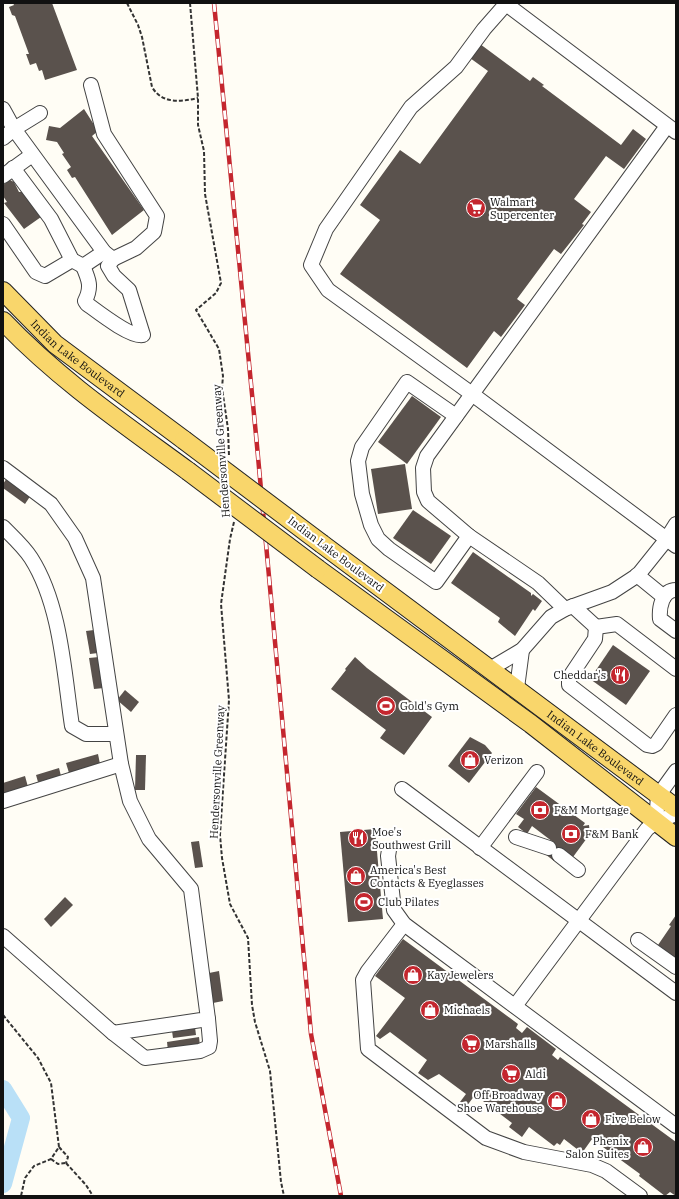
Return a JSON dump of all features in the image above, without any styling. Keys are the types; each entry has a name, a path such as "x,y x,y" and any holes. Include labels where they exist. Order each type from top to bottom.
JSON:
{"main road":[{"name":"Indian Lake Boulevard","path":"3,291 55,344 676,808"},
{"name":"Indian Lake Boulevard","path":"3,321 29,348 85,395 318,569 531,724 676,837"}],"street":[{"path":"671,543 472,394 328,290 311,265 326,229 411,107 456,67 484,29 506,4 672,129 472,394 427,456 423,468 424,492 428,501 469,536 538,583 569,608 596,626 617,624 676,669"},
{"path":"3,224 36,272 44,276 78,263 136,248 154,232 157,216 104,134 91,85"},
{"path":"3,109 8,133 32,155 108,256 108,266 114,276 129,290 143,336 130,333 87,304 85,301 90,289 89,279 51,219 8,172 32,155"},
{"path":"8,133 40,113"},
{"path":"456,416 407,382 362,447 358,461 362,494 371,525 378,539 389,549 436,582 469,536"},
{"path":"3,468 51,504 75,538 93,578 116,734 121,764 130,801 149,838 190,889 208,1019 209,1046 200,1051 145,1058 113,1033 3,936"},
{"path":"490,669 522,650 551,617 569,608 612,592 637,575 671,543 676,524"},
{"path":"3,527 31,558 48,594 56,625 72,726 86,734 116,734"},
{"path":"637,575 664,597"},
{"path":"676,590 672,590 664,597 659,610 660,619 676,631"},
{"path":"596,626 595,639 569,678 569,685 647,745 652,746 656,744 676,715"},
{"path":"517,688 522,650"},
{"path":"3,801 121,764"},
{"path":"656,822 658,796 676,771"},
{"path":"480,848 537,772"},
{"path":"402,789 676,993"},
{"path":"515,1006 647,829 656,822 676,814"},
{"path":"516,837 554,852 578,870"},
{"path":"389,850 388,856 394,910 404,924 676,1126"},
{"path":"404,924 368,971 363,980 368,1049 486,1138 524,1152 592,1165 606,1171 640,1196"},
{"path":"638,940 676,967"},
{"path":"113,1033 208,1019"}],"path":[{"path":"127,3 138,25 150,81 155,92 160,96 175,101 198,98"},
{"name":"Hendersonville Greenway","path":"190,3 198,98 198,125 204,151 206,210 221,283 216,293 196,310 219,349 223,376 222,388 228,429 229,459"},
{"name":"Hendersonville Greenway","path":"234,517 221,604 229,700 221,820 221,850 230,904 248,938 252,1005 255,1022 270,1070 280,1182 284,1196"},
{"path":"3,1015 38,1058 51,1083 59,1147 68,1157 66,1163"},
{"path":"22,1196 25,1178 34,1166 51,1159 59,1147"},
{"path":"51,1159 58,1164 66,1163"},
{"path":"66,1163 86,1185 93,1196"}],"building":[{"path":"13,3 52,3 77,70 45,80 42,70 39,71 36,63 30,65 26,54 29,54 15,16 12,15 9,7 14,5"},
{"name":"Walmart Supercenter","path":"480,44 530,81 533,77 544,85 542,86 621,145 633,129 646,139 624,169 606,156 574,199 591,212 582,224 584,225 561,254 554,249 517,299 525,305 501,337 494,331 467,368 340,274 380,220 360,205 400,150 420,164 488,71 470,58"},
{"path":"84,109 98,131 92,136 144,210 112,235 75,177 72,178 67,170 71,167 62,154 64,153 57,142 46,140 49,126 60,128"},
{"path":"10,180 14,182 19,192 23,192 41,217 24,229 4,203 7,202 3,196 3,185"},
{"path":"412,396 441,417 407,464 378,442"},
{"path":"405,464 412,509 378,514 371,469"},
{"path":"7,478 31,495 25,504 3,488 3,484"},
{"path":"413,510 451,536 431,564 393,538"},
{"path":"473,552 531,593 531,596 533,594 542,601 535,611 533,609 515,636 498,622 500,618 451,583"},
{"path":"94,630 98,653 90,654 86,631"},
{"name":"Cheddar's","path":"613,645 650,671 626,705 590,679"},
{"path":"99,657 104,688 94,689 89,658"},
{"name":"Gold's Gym","path":"355,657 367,668 432,717 404,755 380,738 386,730 331,689"},
{"path":"125,690 139,702 131,712 117,700"},
{"name":"Verizon","path":"470,737 485,745 492,753 469,783 448,766"},
{"path":"98,754 100,764 69,773 66,763"},
{"path":"136,755 146,755 145,790 135,790"},
{"path":"59,768 61,776 38,782 36,775"},
{"path":"25,776 28,787 3,795 3,783"},
{"path":"536,787 585,823 583,826 589,825 590,835 584,836 587,838 573,857 563,850 554,861 545,854 553,842 532,826 527,834 518,827 524,819 516,814"},
{"path":"375,829 383,919 348,922 340,832"},
{"path":"199,841 203,867 195,868 191,842"},
{"path":"65,897 73,905 51,927 44,919"},
{"path":"676,915 676,959 658,945 671,926 669,925"},
{"path":"403,939 518,1024 516,1028 522,1033 527,1027 556,1049 552,1055 558,1060 560,1057 676,1142 676,1196 670,1192 665,1196 639,1176 640,1174 592,1139 582,1153 564,1139 560,1145 557,1143 554,1146 529,1127 522,1137 509,1127 512,1123 475,1095 466,1107 460,1102 466,1094 439,1074 428,1080 418,1073 427,1060 390,1032 380,1039 376,1036 405,998 375,976"},
{"path":"219,971 223,1001 213,1003 209,973"},
{"path":"195,1027 196,1035 173,1038 172,1031"},
{"path":"199,1037 200,1046 168,1051 167,1042"}],"waterway":[{"path":"3,1089 21,1118 3,1184"}],"railway":[{"path":"214,3 256,435 311,1034 341,1196"}],"place":[{"name":"Walmart Supercenter","path":"476,208"},
{"name":"Cheddar's","path":"620,675"},
{"name":"Gold's Gym","path":"386,706"},
{"name":"Verizon","path":"470,760"},
{"name":"F&M Mortgage","path":"540,810"},
{"name":"F&M Bank","path":"571,834"},
{"name":"Moe's Southwest Grill","path":"358,838"},
{"name":"America's Best Contacts & Eyeglasses","path":"356,876"},
{"name":"Club Pilates","path":"364,902"},
{"name":"Kay Jewelers","path":"413,975"},
{"name":"Michaels","path":"430,1010"},
{"name":"Marshalls","path":"471,1044"},
{"name":"Aldi","path":"511,1074"},
{"name":"Off Broadway Shoe Warehouse","path":"557,1101"},
{"name":"Five Below","path":"591,1119"},
{"name":"Phenix Salon Suites","path":"643,1147"}]}
